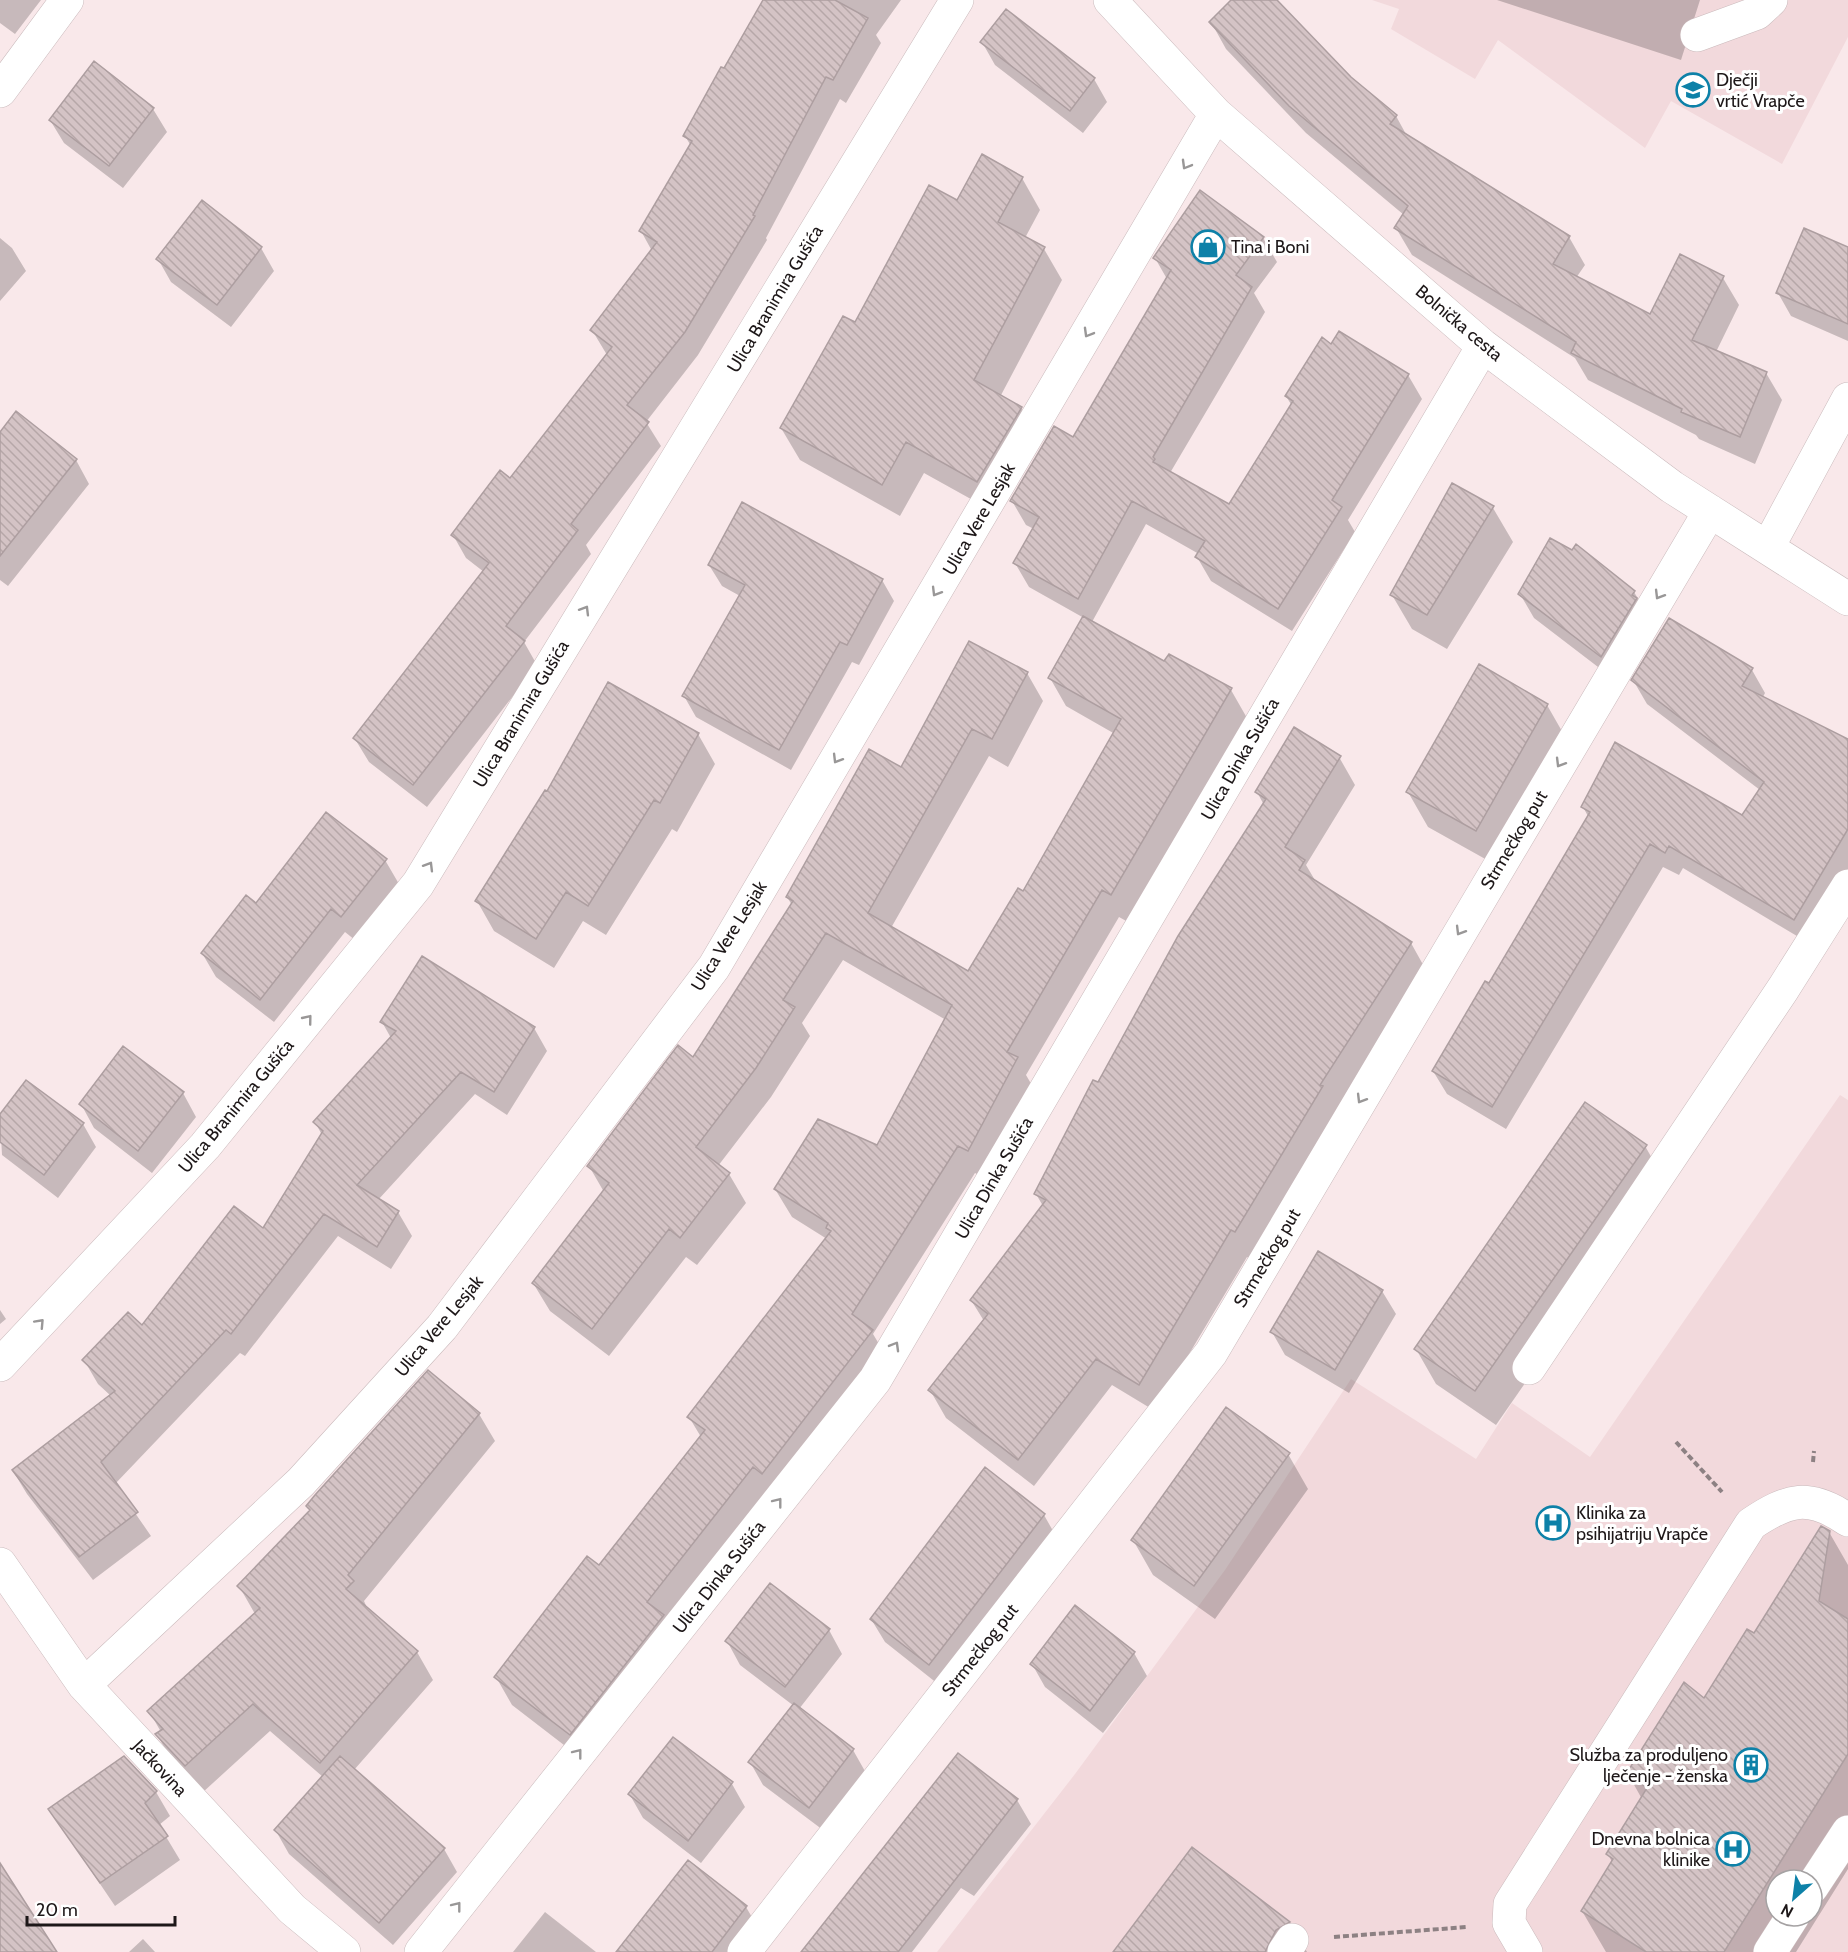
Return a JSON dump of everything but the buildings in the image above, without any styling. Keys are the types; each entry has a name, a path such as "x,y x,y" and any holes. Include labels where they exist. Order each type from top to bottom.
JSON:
{"street":[{"path":"0,91 67,0"},
{"name":"Ulica Branimira Gušića","path":"0,1365 205,1146 418,884 957,0"},
{"name":"Bolnička cesta","path":"1110,0 1216,114 1484,346 1672,488 1848,599"},
{"path":"1697,35 1757,13 1771,0"},
{"name":"Ulica Vere Lesjak","path":"84,1685 301,1482 442,1327 714,967 1216,114"},
{"name":"Ulica Dinka Sušića","path":"421,1952 875,1380 1484,346"},
{"path":"1768,547 1848,399"},
{"name":"Strmečkog put","path":"744,1952 1211,1353 1710,511"},
{"path":"1529,1368 1776,999 1848,886"},
{"path":"1526,1952 1516,1940 1509,1923 1510,1904 1751,1524 1776,1506 1808,1502 1831,1508 1848,1520"},
{"name":"Jačkovina","path":"0,1564 84,1685 292,1909 344,1952"},
{"path":"1824,1869 1848,1832"},
{"path":"1770,1952 1785,1928"}],"path":[{"path":"1676,1442 1751,1524"},
{"path":"1288,1946 1509,1923"}],"shaded area":[{"name":"Dječji vrtić Vrapče","path":"1372,0 1848,0 1848,37 1782,164 1671,101 1645,148 1498,40 1475,79 1391,29 1399,9"},
{"name":"Klinika za psihijatriju Vrapče","path":"1840,1095 1848,1100 1848,1952 937,1952 1075,1774 1225,1570 1351,1379 1476,1459 1512,1403 1590,1457"}],"place":[{"name":"Dječji vrtić Vrapče","path":"1693,90"},
{"name":"Tina i Boni","path":"1208,247"},
{"name":"Klinika za psihijatriju Vrapče","path":"1553,1523"},
{"name":"Služba za produljeno lječenje - ženska","path":"1751,1765"},
{"name":"Dnevna bolnica klinike","path":"1733,1849"}]}
